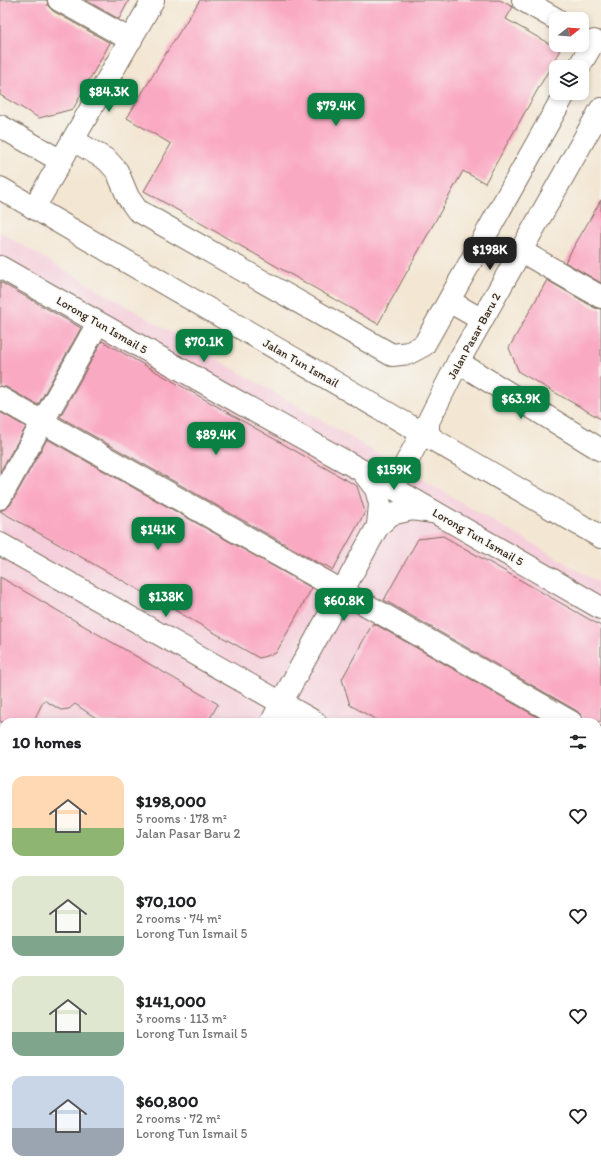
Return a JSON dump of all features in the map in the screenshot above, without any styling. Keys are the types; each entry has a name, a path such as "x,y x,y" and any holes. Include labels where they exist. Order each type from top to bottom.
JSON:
{"street":[{"path":"59,0 131,40"},
{"path":"34,208 154,0"},
{"path":"523,0 549,15"},
{"path":"582,60 592,40"},
{"path":"73,140 107,160 117,171 128,198 137,210 392,354 409,354 424,345 561,100"},
{"name":"Jalan Pasar Baru 2","path":"427,436 428,422 458,362 520,251 593,139 601,109"},
{"path":"0,126 61,161"},
{"name":"Jalan Tun Ismail","path":"0,188 601,537"},
{"path":"520,251 601,297"},
{"name":"Lorong Tun Ismail 5","path":"0,267 248,408 393,488 601,608"},
{"path":"449,301 482,320"},
{"path":"0,498 98,323"},
{"path":"458,362 601,450"},
{"path":"0,398 342,590 564,718"},
{"path":"393,488 427,436"},
{"path":"361,470 376,489 380,504 378,526"},
{"path":"274,718 378,526 391,514 412,509 434,512"},
{"path":"0,544 308,718"}],"shaded area":[{"path":"0,232 601,584 601,718 0,718"}],"building":[{"path":"0,0 47,0 48,6 53,11 110,43 73,109 39,118 0,95"},
{"path":"85,0 129,0 119,19"},
{"path":"200,0 500,0 513,7 506,19 549,44 549,52 559,52 554,60 549,60 549,70 485,183 463,171 378,324 144,191 171,144 127,118"},
{"path":"601,200 601,283 565,262"},
{"path":"547,280 595,308 601,309 601,419 519,372 509,348"},
{"path":"0,282 81,328 38,405 6,387 0,386"},
{"path":"102,341 357,486 365,512 333,570 60,417"},
{"path":"0,412 26,427 0,472"},
{"path":"47,439 312,588 276,653 259,658 0,511 7,508 11,504"},
{"path":"443,536 601,626 601,718 582,718 577,711 384,600 418,539"},
{"path":"0,577 218,704 210,718 96,718 75,704 69,709 61,710 44,700 35,718 0,718"},
{"path":"373,623 539,718 373,718 350,705 342,679"}]}
